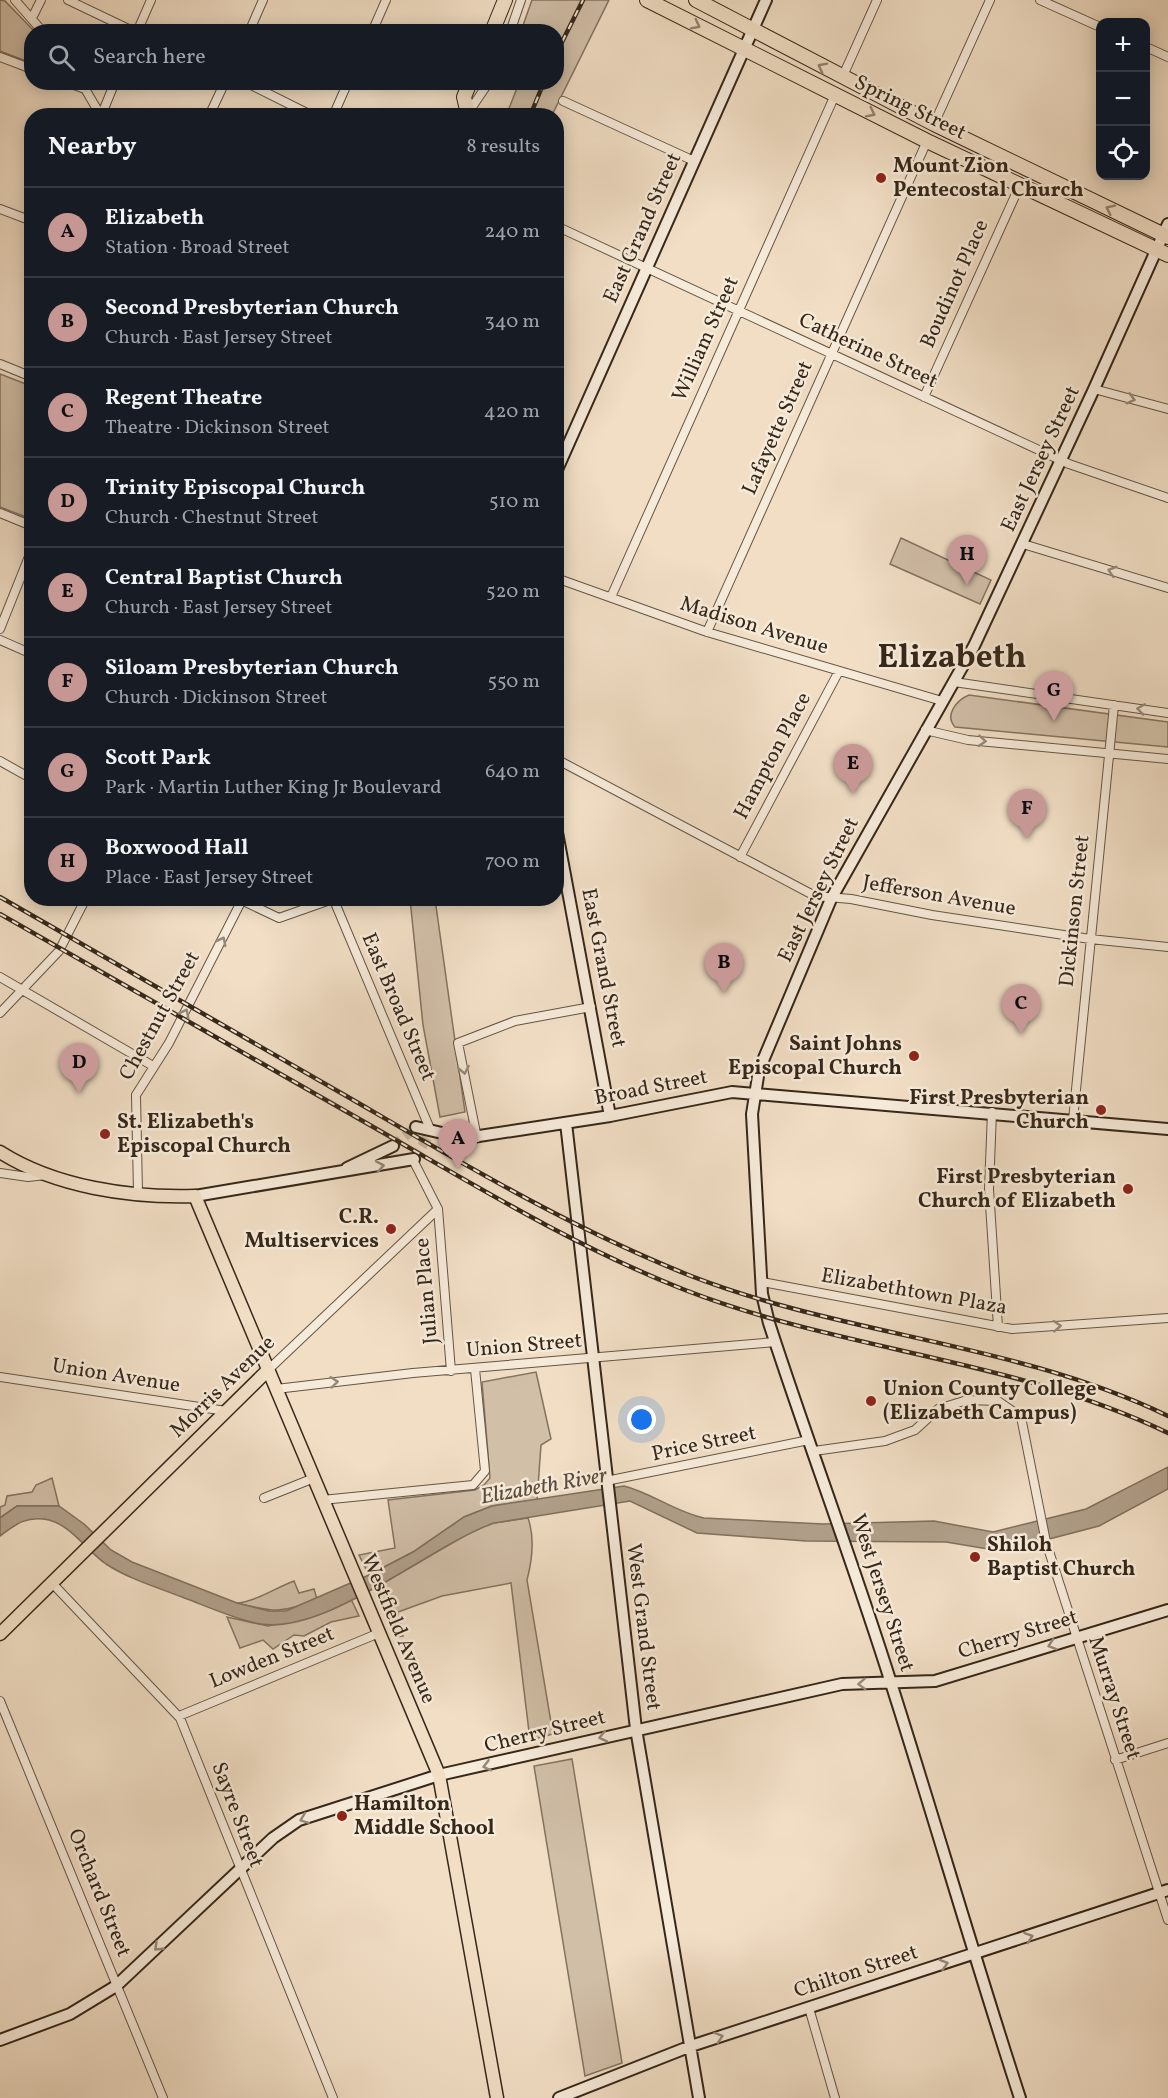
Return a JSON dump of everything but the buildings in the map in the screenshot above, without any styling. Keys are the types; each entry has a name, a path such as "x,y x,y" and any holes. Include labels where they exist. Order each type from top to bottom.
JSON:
{"highway":[{"path":"495,24 505,0"},
{"name":"Spring Street","path":"647,0 927,141 1164,254"},
{"name":"Spring Street","path":"696,0 934,124 1166,232"},
{"path":"466,108 464,97 467,90"}],"main road":[{"path":"0,1152 46,1175 138,1193 195,1196"},
{"name":"Westfield Avenue","path":"195,1196 440,1775 497,2098"},
{"name":"Morris Avenue","path":"0,1634 268,1370"}],"street":[{"path":"15,0 37,24"},
{"path":"32,18 41,0"},
{"path":"68,0 119,24"},
{"path":"140,24 151,0"},
{"path":"252,24 263,0"},
{"path":"376,24 387,0"},
{"path":"513,24 521,0"},
{"name":"East Grand Street","path":"564,454 766,0"},
{"path":"842,78 877,0"},
{"path":"934,124 990,0"},
{"path":"1040,0 1096,25"},
{"path":"1150,49 1168,57"},
{"path":"0,57 24,66"},
{"path":"85,90 96,108"},
{"path":"104,108 112,90"},
{"path":"213,108 221,90"},
{"path":"261,90 297,108"},
{"path":"337,108 344,90"},
{"path":"472,108 484,90"},
{"name":"William Street","path":"611,597 835,95"},
{"path":"563,101 694,161"},
{"name":"Lafayette Street","path":"707,632 927,141"},
{"name":"Boudinot Place","path":"924,397 1020,185"},
{"path":"0,209 24,218"},
{"name":"Catherine Street","path":"564,230 1062,460 1168,498"},
{"name":"East Jersey Street","path":"755,1094 759,1070 831,899 924,730 954,681 1023,544 1094,389 1164,254 1166,232"},
{"path":"0,364 24,374"},
{"path":"1094,389 1168,409"},
{"path":"0,513 24,523"},
{"path":"1023,544 1168,588"},
{"path":"0,629 24,569"},
{"name":"Madison Avenue","path":"564,581 707,632 942,701"},
{"path":"0,640 24,650"},
{"name":"Hampton Place","path":"740,857 839,671"},
{"path":"954,681 1168,713"},
{"name":"Dickinson Street","path":"1073,1120 1114,705"},
{"path":"924,730 968,740 1168,759"},
{"path":"0,761 24,774"},
{"name":"Jefferson Avenue","path":"564,763 807,892 831,899 851,899 932,915 1090,939 1168,947"},
{"name":"East Grand Street","path":"564,868 610,1116"},
{"path":"0,1013 58,951 82,906"},
{"name":"Chestnut Street","path":"138,1193 136,1095 169,1043 238,906"},
{"path":"255,906 279,918 313,906"},
{"name":"East Broad Street","path":"336,906 434,1132"},
{"path":"0,977 153,1066"},
{"path":"471,1138 458,1043 515,1021 591,1007"},
{"name":"Broad Street","path":"471,1138 610,1116 732,1092 992,1112 1168,1129"},
{"name":"West Jersey Street","path":"755,1094 752,1114 762,1282 775,1342 846,1544 891,1683 973,1956 1020,2098"},
{"path":"992,1112 989,1189 998,1327"},
{"name":"West Grand Street","path":"566,1123 606,1485 636,1729 699,2098"},
{"path":"416,1127 434,1132"},
{"path":"346,1168 393,1146"},
{"path":"195,1196 346,1168 363,1169 414,1160 438,1209"},
{"path":"0,1173 28,1177 46,1175"},
{"name":"Morris Avenue","path":"268,1370 438,1209"},
{"name":"Julian Place","path":"438,1209 451,1371"},
{"name":"Elizabethtown Plaza","path":"762,1282 1012,1329 1168,1318"},
{"name":"Union Street","path":"276,1389 775,1342"},
{"path":"322,1500 473,1485 485,1471 476,1369"},
{"name":"Union Avenue","path":"0,1377 226,1411"},
{"name":"Price Street","path":"606,1485 812,1445 885,1441 915,1430 938,1409 967,1400 998,1401 1019,1415"},
{"name":"Murray Street","path":"1019,1415 1046,1542 1116,1760 1164,1891 1168,1920"},
{"path":"264,1498 314,1478"},
{"name":"Sayre Street","path":"52,1583 179,1716 239,1870 333,2098"},
{"name":"Cherry Street","path":"0,2040 70,2014 116,1986 273,1838 298,1820 440,1775 842,1684 935,1681 1168,1610"},
{"name":"Lowden Street","path":"179,1716 380,1634"},
{"name":"Orchard Street","path":"0,1701 163,2098"},
{"path":"1116,1760 1168,1743"},
{"name":"Chilton Street","path":"559,2098 691,2046 973,1956 1164,1891"},
{"path":"809,2008 835,2098"}],"shaded area":[{"path":"0,0 5,1 27,24 24,24 24,60 0,51"},
{"path":"532,0 609,0 555,108 509,108 516,90 564,90 564,24 523,24"},
{"path":"0,374 24,383 24,516 0,507"},
{"path":"901,538 991,580 980,604 890,564"},
{"path":"969,695 1168,722 1168,747 955,727 951,718 953,708"},
{"path":"411,906 436,906 465,1112 440,1117 423,1025"},
{"path":"536,1372 551,1439 541,1445 537,1500 492,1506 464,1517 413,1552 369,1575 359,1555 395,1548 388,1500 475,1490 490,1478 482,1382"},
{"path":"1168,1467 1168,1489 1099,1526 1034,1543 994,1550 946,1542 806,1541 697,1533 630,1501 494,1523 343,1604 312,1617 282,1624 246,1621 133,1578 106,1564 72,1533 49,1520 28,1520 17,1524 0,1536 0,1518 17,1506 59,1506 84,1524 111,1550 132,1562 237,1603 269,1611 286,1611 369,1575 413,1552 464,1517 492,1506 624,1486 704,1518 823,1524 934,1521 993,1532 1086,1509"},
{"path":"52,1478 59,1506 17,1506 0,1518 0,1507 5,1505 7,1496 32,1492 36,1485"},
{"path":"528,1518 532,1533 532,1549 527,1580 553,1734 530,1740 511,1583 442,1596 398,1612 403,1636 395,1637 375,1588 474,1530 494,1523"},
{"path":"294,1581 299,1593 314,1589 317,1599 295,1607 277,1610 237,1603 259,1597"},
{"path":"351,1599 359,1616 331,1622 304,1636 294,1635 273,1649 263,1640 240,1648 227,1617 268,1626 309,1618"},
{"path":"572,1759 622,2063 585,2076 534,1766"}],"tunnel":[{"path":"393,1146 416,1127"},
{"path":"442,1133 466,1138"},
{"path":"414,1159 429,1135"}],"railway":[{"path":"564,38 583,0"},
{"path":"533,108 541,90"},
{"path":"0,897 474,1170 602,1237 646,1257 691,1276 810,1313 992,1355 1052,1372 1111,1391 1168,1416"},
{"path":"0,914 493,1196 606,1256 685,1290 745,1311 1050,1388 1110,1408 1168,1433"}],"place":[{"name":"Mount Zion Pentecostal Church","path":"881,178"},
{"name":"Boxwood Hall","path":"967,585"},
{"name":"Scott Park","path":"1054,721"},
{"name":"Central Baptist Church","path":"853,794"},
{"name":"Siloam Presbyterian Church","path":"1027,839"},
{"name":"Second Presbyterian Church","path":"724,993"},
{"name":"Regent Theatre","path":"1021,1034"},
{"name":"Saint Johns Episcopal Church","path":"914,1056"},
{"name":"Trinity Episcopal Church","path":"79,1093"},
{"name":"First Presbyterian Church","path":"1101,1110"},
{"name":"St. Elizabeth's Episcopal Church","path":"105,1134"},
{"name":"Elizabeth","path":"458,1169"},
{"name":"First Presbyterian Church of Elizabeth","path":"1128,1189"},
{"name":"C.R. Multiservices","path":"391,1229"},
{"name":"Union County College (Elizabeth Campus)","path":"871,1401"},
{"name":"Shiloh Baptist Church","path":"975,1557"},
{"name":"Hamilton Middle School","path":"342,1816"}],"district":[{"name":"Elizabeth","path":"952,659"}],"water label":[{"name":"Elizabeth River","path":"544,1487"}]}
